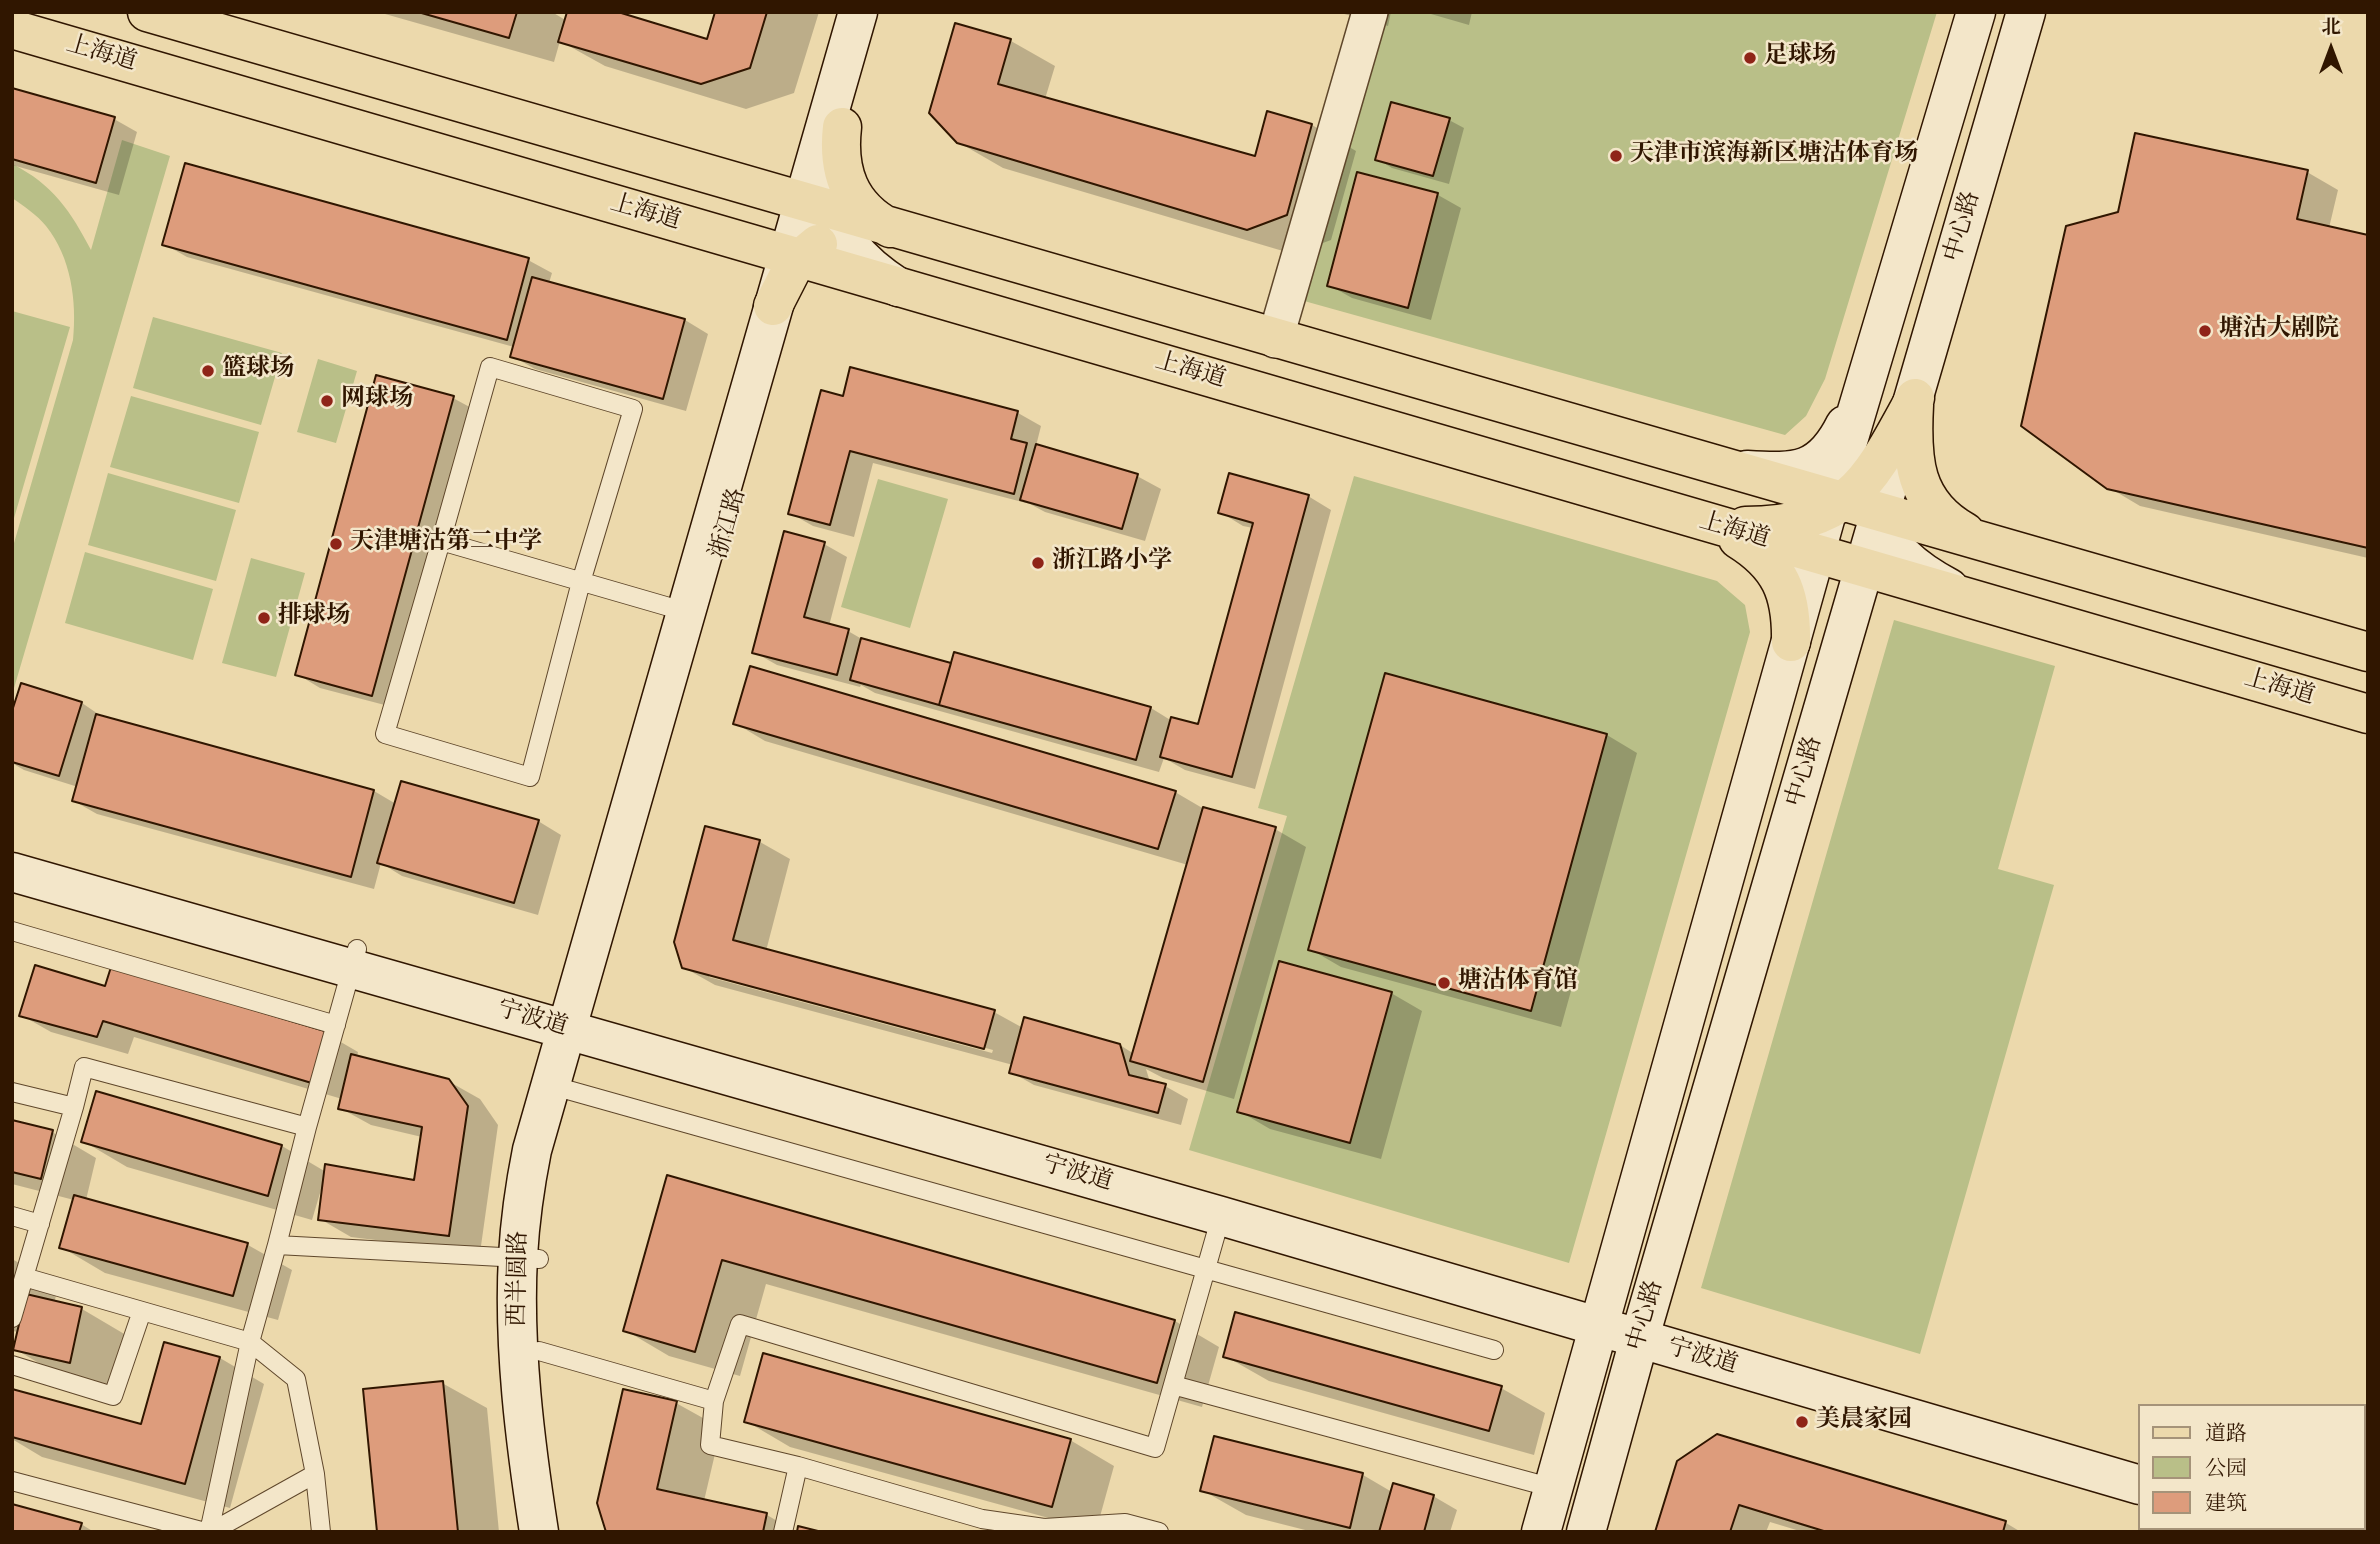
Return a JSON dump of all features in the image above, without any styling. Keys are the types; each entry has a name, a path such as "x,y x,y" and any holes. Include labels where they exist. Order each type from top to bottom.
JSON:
{"main road":[{"name":"上海道","path":"154,13 813,231 898,287 2368,714"},
{"name":"上海道","path":"12,29 743,243 813,231 901,234 2368,652"},
{"path":"834,126 850,187 858,202 870,214 901,234"},
{"path":"743,243 763,255 770,264 774,280 773,306"},
{"path":"1915,398 1913,445 1918,478 1923,490 1949,520 1979,540"},
{"path":"1711,525 1776,525 1856,506"},
{"path":"1711,525 1749,546 1772,566 1785,589 1790,606 1791,642"}],"street":[{"name":"浙江路","path":"578,1022 694,615 813,231 858,12"},
{"name":"浙江路","path":"834,126 875,12"},
{"path":"1275,340 1370,12"},
{"name":"中心路","path":"1586,1532 1865,569 1856,506 1865,386 1976,12"},
{"name":"中心路","path":"1541,1532 1815,555 1856,506 1915,398 2026,12"},
{"name":"浙江路","path":"694,615 773,306 813,231"},
{"path":"1728,468 1781,471 1798,469 1824,457 1834,445 1865,386"},
{"path":"1856,506 1897,552 1932,579 1967,598"},
{"name":"宁波道","path":"12,849 355,959"},
{"name":"宁波道","path":"12,872 355,959 1603,1315 2138,1484"},
{"name":"宁波道","path":"578,1022 1221,1216 1603,1315"},
{"name":"西半圆路","path":"539,1532 525,1426 519,1353 528,1258 568,1090 578,1022"},
{"name":"西半圆路","path":"562,1532 544,1420 528,1258 525,1186 532,1150 578,1022"},
{"name":"宁波道","path":"1643,1328 2138,1461"}],"lane":[{"path":"490,367 634,409 581,582 530,777 385,734 442,541 490,367"},
{"path":"442,541 694,615"},
{"path":"12,931 335,1025"},
{"path":"208,1532 250,1342 355,959"},
{"path":"12,1318 84,1068 307,1127"},
{"path":"568,1090 1494,1350"},
{"path":"12,1091 74,1107"},
{"path":"12,1216 40,1224"},
{"path":"1159,1532 1125,1523 1044,1528 982,1518 798,1466 710,1445 714,1401 740,1324 1155,1448 1221,1216"},
{"path":"277,1245 528,1258"},
{"path":"24,1277 250,1342 296,1379 315,1474 321,1532"},
{"path":"12,1365 113,1396 142,1311"},
{"path":"539,1351 714,1401"},
{"path":"1173,1385 1553,1488"},
{"path":"783,1532 798,1466"},
{"path":"12,1481 208,1532 315,1474"}],"green space":[{"name":"天津市滨海新区塘沽体育场","path":"1380,12 1937,12 1825,379 1806,416 1785,435 1297,299"},
{"path":"122,140 170,156 12,695 12,550 73,340 74,310 67,265 55,238 42,222 12,198 12,164 50,190 68,211 91,250"},
{"path":"12,311 70,327 12,525"},
{"name":"篮球场","path":"153,317 282,353 261,425 133,388"},
{"name":"网球场","path":"318,359 357,371 336,443 297,432"},
{"name":"篮球场","path":"131,396 259,432 239,503 110,467"},
{"path":"108,473 236,510 216,581 88,545"},
{"name":"塘沽体育馆","path":"1354,476 1717,581 1745,605 1750,632 1569,1263 1189,1150 1287,816 1258,808"},
{"path":"878,479 948,499 910,628 841,607"},
{"path":"85,552 213,589 193,660 65,623"},
{"name":"排球场","path":"251,558 305,573 276,677 222,663"},
{"path":"1894,620 2055,666 1998,869 2054,885 1920,1354 1701,1288"}],"building":[{"path":"418,12 517,12 509,38"},
{"path":"567,12 618,12 707,39 715,12 767,12 750,68 701,84 558,42"},
{"path":"955,23 1011,39 998,84 1255,156 1267,111 1312,124 1287,215 1247,230 957,143 929,113"},
{"path":"12,88 115,117 96,183 12,159"},
{"path":"1391,102 1450,118 1433,176 1375,160"},
{"name":"塘沽大剧院","path":"2135,133 2308,170 2297,219 2368,235 2368,548 2107,489 2021,426 2066,226 2118,212"},
{"path":"185,163 529,258 507,340 162,245"},
{"path":"1357,172 1438,193 1408,308 1327,286"},
{"path":"532,277 685,319 663,399 510,357"},
{"path":"850,367 1018,411 1011,439 1027,443 1014,494 850,451 830,525 788,514 821,390 843,396"},
{"path":"376,375 454,396 372,696 295,675"},
{"path":"1036,444 1138,474 1122,529 1020,500"},
{"path":"1229,473 1309,495 1232,777 1160,757 1171,717 1198,724 1253,523 1218,513"},
{"path":"784,531 825,542 804,617 849,629 837,675 752,653"},
{"path":"861,638 951,663 939,705 850,680"},
{"path":"954,652 1151,707 1136,760 939,705"},
{"path":"750,666 1176,791 1158,849 733,724"},
{"path":"1385,673 1607,734 1531,1011 1308,950"},
{"path":"21,683 82,702 59,776 12,762 12,711"},
{"path":"96,714 374,790 351,877 72,801"},
{"path":"401,781 539,820 514,903 377,863"},
{"path":"1203,807 1276,827 1203,1082 1130,1061"},
{"path":"705,826 760,840 733,940 995,1010 984,1049 682,968 674,942"},
{"path":"1279,961 1392,992 1350,1143 1237,1112"},
{"path":"35,965 105,986 111,967 328,1032 315,1084 103,1021 97,1037 19,1016"},
{"path":"1024,1017 1120,1044 1129,1075 1166,1084 1158,1113 1009,1073"},
{"path":"351,1054 449,1079 468,1106 449,1236 318,1220 325,1164 414,1180 422,1127 338,1109"},
{"path":"96,1091 282,1145 268,1196 81,1142"},
{"path":"12,1120 53,1130 41,1179 12,1172"},
{"path":"667,1175 1175,1320 1157,1383 722,1260 695,1352 623,1331"},
{"path":"74,1195 248,1243 233,1296 59,1248"},
{"path":"26,1294 82,1307 70,1363 13,1350"},
{"path":"1235,1312 1502,1386 1489,1431 1223,1357"},
{"path":"164,1342 220,1357 185,1484 12,1437 12,1389 141,1424"},
{"path":"763,1353 1071,1439 1052,1507 744,1422"},
{"path":"443,1381 458,1532 377,1532 363,1389"},
{"path":"623,1389 677,1401 657,1489 767,1513 763,1532 606,1532 597,1503"},
{"path":"1717,1434 2006,1521 2003,1532 1827,1532 1739,1505 1730,1532 1655,1532 1677,1461"},
{"path":"1214,1436 1363,1473 1350,1528 1200,1491"},
{"path":"1393,1483 1434,1495 1424,1532 1379,1532"},
{"path":"12,1504 82,1523 79,1532 12,1532"},
{"path":"798,1526 822,1532 797,1532"}],"place":[{"name":"足球场","path":"1750,58"},
{"name":"天津市滨海新区塘沽体育场","path":"1616,156"},
{"name":"塘沽大剧院","path":"2205,331"},
{"name":"篮球场","path":"208,371"},
{"name":"网球场","path":"327,401"},
{"name":"天津塘沽第二中学","path":"336,544"},
{"name":"浙江路小学","path":"1038,563"},
{"name":"排球场","path":"264,618"},
{"name":"塘沽体育馆","path":"1444,983"},
{"name":"美晨家园","path":"1802,1422"}]}
